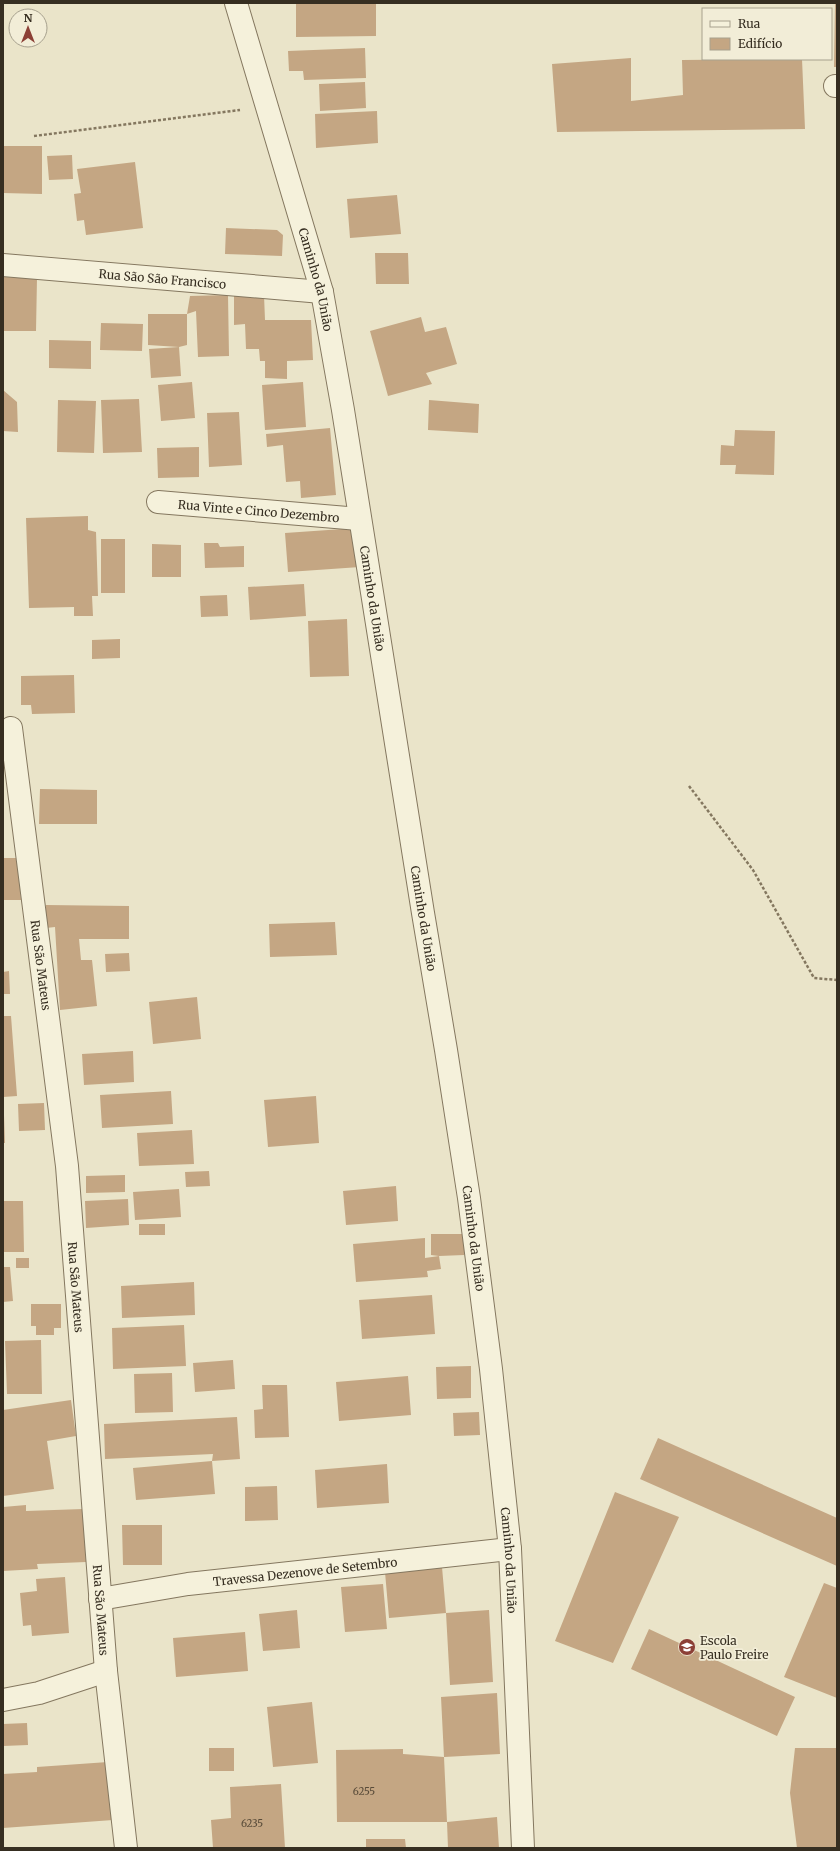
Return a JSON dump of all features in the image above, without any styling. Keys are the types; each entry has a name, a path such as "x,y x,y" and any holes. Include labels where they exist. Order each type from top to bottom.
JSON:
{"street":[{"name":"Caminho da União","path":"236,3 322,292 343,410 359,519 446,1050 469,1198 491,1369 510,1549 523,1848"},
{"name":"Rua São São Francisco","path":"3,265 322,292"},
{"name":"Rua Vinte e Cinco Dezembro","path":"158,502 359,519"},
{"name":"Rua São Mateus","path":"11,728 67,1166 106,1671 126,1848"},
{"name":"Travessa Dezenove de Setembro","path":"100,1599 188,1584 510,1549"},
{"path":"3,1700 39,1693 106,1671"}],"path":[{"path":"34,136 266,106"},
{"path":"689,786 753,870 814,978 837,980"}],"building":[{"path":"296,3 376,3 376,36 296,37"},
{"path":"835,3 837,3 837,67 834,67"},
{"path":"365,48 366,78 304,80 303,71 289,71 288,51"},
{"path":"631,58 631,101 683,95 682,60 802,60 805,129 557,132 552,64"},
{"path":"365,82 366,108 320,111 319,84"},
{"path":"377,111 378,143 316,148 315,114"},
{"path":"3,146 42,146 42,194 3,193"},
{"path":"72,155 73,179 49,180 47,156"},
{"path":"135,162 143,228 86,235 84,220 77,221 74,194 81,193 77,169"},
{"path":"397,195 401,234 350,238 347,199"},
{"path":"226,228 277,230 283,235 282,256 225,254"},
{"path":"375,253 408,253 409,284 376,284"},
{"path":"3,277 37,278 36,331 3,331"},
{"path":"228,295 229,356 198,357 196,311 187,314 190,296"},
{"path":"264,295 265,320 311,320 313,360 287,361 287,379 265,378 265,361 260,361 259,349 246,349 245,324 234,325 234,296"},
{"path":"148,314 187,314 187,345 179,347 148,345"},
{"path":"421,317 425,332 446,327 457,364 426,373 432,384 388,396 370,331"},
{"path":"101,323 143,324 142,351 100,350"},
{"path":"49,340 91,341 91,369 49,368"},
{"path":"179,347 181,376 151,378 149,349"},
{"path":"192,382 195,418 161,421 158,385"},
{"path":"303,382 306,427 265,430 262,385"},
{"path":"3,390 17,402 18,432 3,431"},
{"path":"139,399 142,452 103,453 101,400"},
{"path":"58,400 96,401 94,453 57,452"},
{"path":"429,400 479,404 478,433 428,430"},
{"path":"239,412 242,465 209,467 207,413"},
{"path":"330,428 336,495 301,498 300,481 286,482 283,445 267,447 266,434"},
{"path":"735,430 775,431 774,475 735,474 736,465 720,465 721,445 734,446"},
{"path":"199,447 199,477 158,478 157,448"},
{"path":"88,516 88,530 96,532 98,596 92,596 93,616 74,616 74,607 29,608 26,518"},
{"path":"357,528 360,567 288,572 285,533"},
{"path":"101,539 125,539 125,593 101,593"},
{"path":"204,543 218,543 220,547 244,546 244,567 205,568"},
{"path":"152,544 181,545 181,577 152,577"},
{"path":"304,584 306,616 250,620 248,587"},
{"path":"227,595 228,616 201,617 200,596"},
{"path":"347,619 349,676 310,677 308,621"},
{"path":"120,639 120,658 92,659 92,640"},
{"path":"74,675 75,713 32,714 31,705 21,705 21,676"},
{"path":"40,789 97,790 97,824 39,824"},
{"path":"3,858 18,858 21,900 3,900"},
{"path":"46,905 129,906 129,939 79,939 81,960 92,960 97,1006 60,1010 55,927 46,928 42,912 46,912"},
{"path":"335,922 337,955 270,957 269,924"},
{"path":"129,953 130,971 106,972 105,954"},
{"path":"9,971 10,994 3,994 3,972"},
{"path":"197,997 201,1039 153,1044 149,1002"},
{"path":"3,1016 11,1016 17,1096 3,1097"},
{"path":"133,1051 134,1082 84,1085 82,1054"},
{"path":"171,1091 173,1124 102,1128 100,1095"},
{"path":"316,1096 319,1143 268,1147 264,1100"},
{"path":"44,1103 45,1130 19,1131 18,1104"},
{"path":"4,1115 5,1143 3,1143"},
{"path":"192,1130 194,1164 139,1166 137,1133"},
{"path":"209,1171 210,1186 186,1187 185,1172"},
{"path":"125,1175 125,1192 86,1193 86,1176"},
{"path":"396,1186 398,1221 346,1225 343,1191"},
{"path":"179,1189 181,1217 135,1220 133,1192"},
{"path":"128,1199 129,1225 86,1228 85,1201"},
{"path":"3,1201 23,1201 24,1252 3,1252"},
{"path":"139,1224 165,1224 165,1235 139,1235"},
{"path":"431,1234 464,1234 464,1255 431,1255"},
{"path":"425,1238 425,1258 439,1256 441,1269 427,1271 428,1277 356,1282 353,1244"},
{"path":"16,1258 29,1258 29,1268 16,1268"},
{"path":"3,1267 10,1267 13,1301 3,1302"},
{"path":"194,1282 195,1315 122,1318 121,1286"},
{"path":"432,1295 435,1334 362,1339 359,1300"},
{"path":"31,1304 61,1304 61,1328 54,1328 54,1335 36,1335 36,1326 31,1326"},
{"path":"184,1325 186,1366 113,1369 112,1328"},
{"path":"41,1340 42,1394 7,1394 5,1341"},
{"path":"233,1360 235,1389 195,1392 193,1363"},
{"path":"471,1366 471,1398 437,1399 436,1367"},
{"path":"172,1373 173,1412 135,1413 134,1374"},
{"path":"408,1376 411,1415 339,1421 336,1382"},
{"path":"262,1385 287,1385 289,1437 255,1438 254,1410 263,1409"},
{"path":"71,1400 76,1436 47,1441 54,1489 3,1496 3,1410"},
{"path":"479,1412 480,1435 454,1436 453,1413"},
{"path":"237,1417 240,1459 212,1461 213,1454 105,1459 104,1424"},
{"path":"658,1438 837,1518 837,1566 640,1479"},
{"path":"212,1461 215,1494 136,1500 133,1468"},
{"path":"387,1464 389,1503 317,1508 315,1470"},
{"path":"277,1486 278,1520 245,1521 245,1487"},
{"path":"615,1492 679,1517 613,1663 555,1641"},
{"path":"26,1505 26,1511 83,1509 86,1562 37,1564 38,1569 3,1571 3,1507"},
{"path":"122,1525 162,1525 162,1565 123,1565"},
{"path":"442,1567 446,1613 389,1618 385,1572"},
{"path":"65,1577 69,1633 32,1636 31,1625 23,1626 20,1593 37,1591 36,1579"},
{"path":"824,1583 837,1588 837,1698 784,1677"},
{"path":"383,1584 387,1629 345,1632 341,1587"},
{"path":"297,1610 300,1648 263,1651 259,1614"},
{"path":"489,1610 493,1682 450,1685 446,1613"},
{"path":"649,1629 795,1697 777,1736 631,1669"},
{"path":"245,1632 248,1671 176,1677 173,1638"},
{"path":"497,1693 500,1754 444,1757 441,1697"},
{"path":"312,1702 318,1763 273,1767 267,1707"},
{"path":"27,1723 28,1745 3,1746 3,1724"},
{"path":"209,1748 234,1748 234,1771 209,1771"},
{"path":"795,1748 837,1748 837,1848 797,1848 790,1793"},
{"path":"403,1749 403,1754 444,1757 447,1822 337,1822 336,1750"},
{"path":"108,1762 113,1820 3,1828 3,1774 37,1772 37,1767"},
{"path":"281,1784 285,1848 213,1848 211,1820 231,1818 230,1787"},
{"path":"497,1817 499,1848 448,1848 447,1822"},
{"path":"366,1839 405,1839 406,1848 366,1848"}],"place":[{"name":"Escola Paulo Freire","path":"687,1647"}]}
